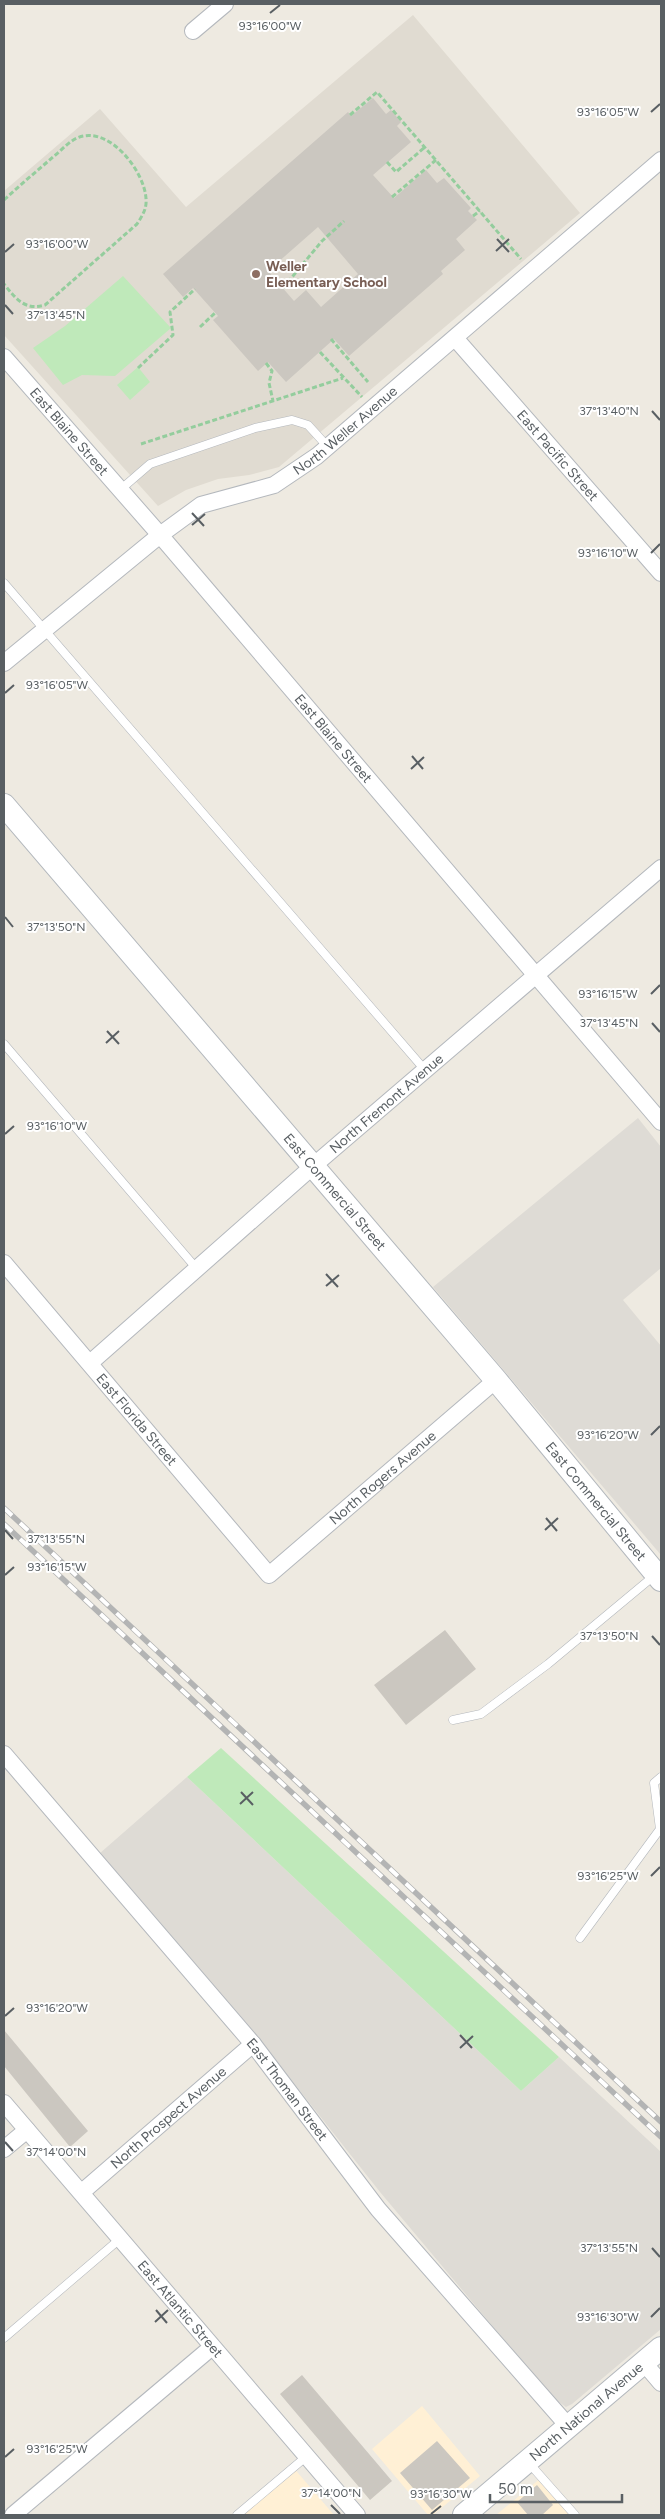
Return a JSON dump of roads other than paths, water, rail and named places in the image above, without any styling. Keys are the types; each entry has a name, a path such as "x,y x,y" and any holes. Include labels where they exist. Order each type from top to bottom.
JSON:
{"street":[{"path":"193,31 225,4"},
{"name":"North Weller Avenue","path":"4,663 160,534 201,505 274,485 328,447 661,160"},
{"name":"East Pacific Street","path":"455,338 661,573"},
{"name":"East Blaine Street","path":"4,357 160,534 661,1122"},
{"name":"East Commercial Street","path":"4,806 496,1380 659,1577"},
{"name":"North Fremont Avenue","path":"90,1363 312,1167 661,868"},
{"name":"East Florida Street","path":"4,1263 269,1575"},
{"name":"North Rogers Avenue","path":"269,1575 496,1380"},
{"name":"East Thoman Street","path":"4,1754 253,2044 378,2209 569,2427"},
{"name":"North Prospect Avenue","path":"82,2192 253,2044"},
{"name":"East Atlantic Street","path":"4,2103 358,2515"},
{"path":"4,2149 27,2130"},
{"path":"13,2515 212,2347"},
{"name":"North National Avenue","path":"464,2515 661,2348"},
{"path":"644,2363 661,2383"}],"lane":[{"path":"120,490 150,464 255,428 292,420 304,422 328,447"},
{"path":"4,583 425,1070"},
{"path":"4,1044 197,1269"},
{"path":"452,1720 481,1714 659,1577"},
{"path":"580,1938 660,1829 654,1783 661,1777"},
{"path":"4,2338 121,2238"},
{"path":"237,2515 307,2456"},
{"path":"528,2462 574,2515"}],"railway":[{"path":"4,1508 661,2122"},
{"path":"4,1524 661,2137"}],"place":[{"name":"Weller Elementary School","path":"256,274"}]}
